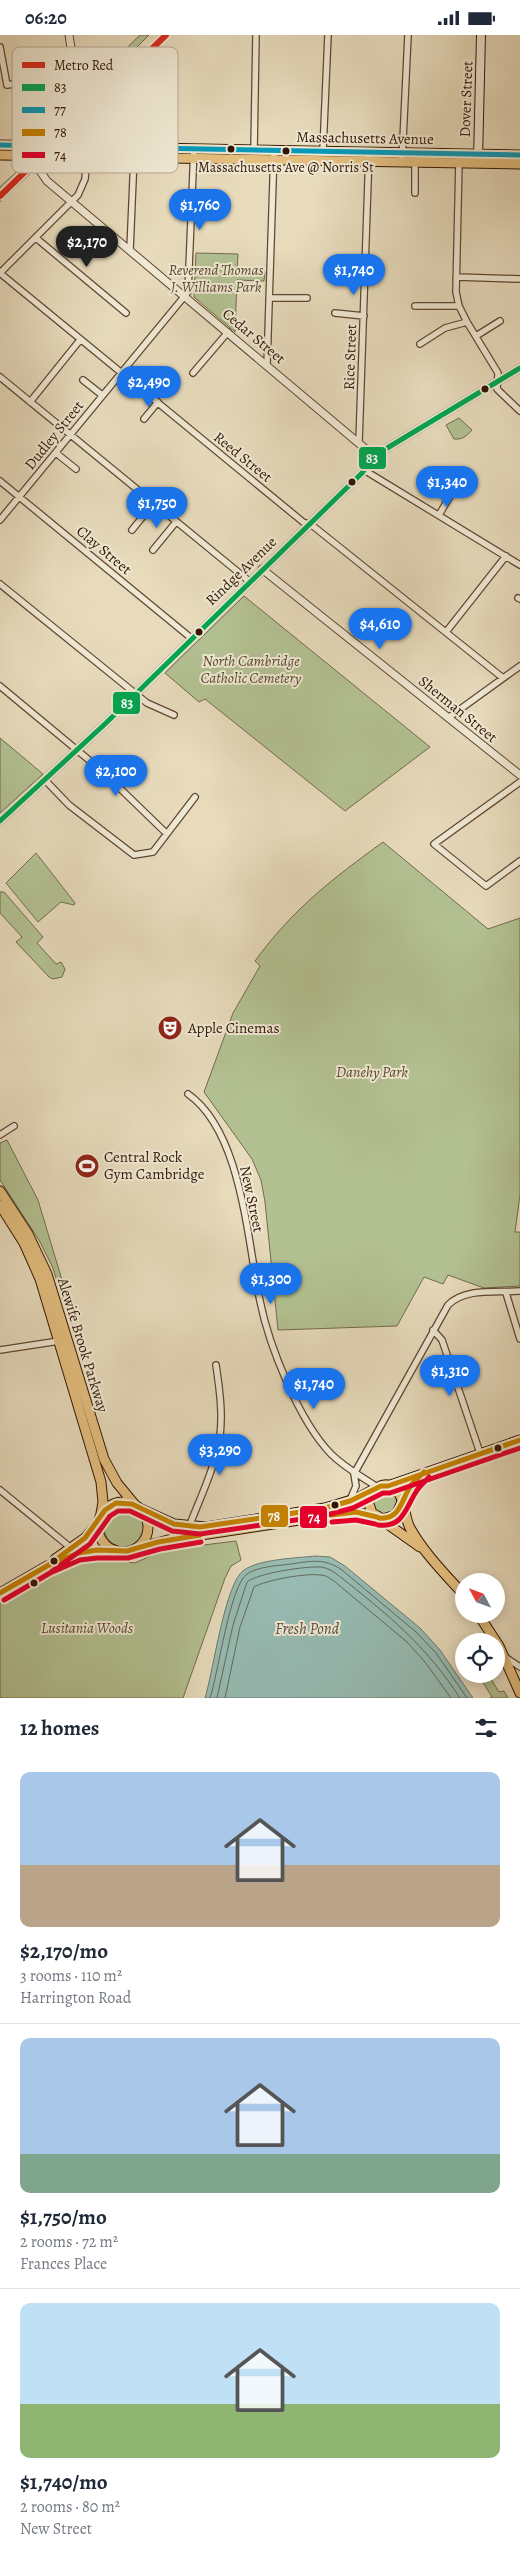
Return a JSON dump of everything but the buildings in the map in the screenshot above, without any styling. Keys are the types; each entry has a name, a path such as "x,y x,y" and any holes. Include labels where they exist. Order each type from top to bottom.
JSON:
{"main road":[{"name":"Dover Street","path":"478,159 481,35"},
{"name":"Massachusetts Avenue","path":"178,154 254,150 274,154 323,150 369,156"},
{"name":"Massachusetts Avenue","path":"178,152 459,158 520,164"},
{"name":"Massachusetts Avenue","path":"478,159 520,155"},
{"name":"Massachusetts Avenue","path":"402,157 415,162 459,158"},
{"name":"Alewife Brook Parkway","path":"0,1191 28,1234 45,1269 104,1459 118,1483 138,1507"},
{"name":"Alewife Brook Parkway","path":"0,1205 32,1258 59,1341 101,1482 103,1502 99,1520"},
{"path":"0,1593 47,1566 87,1537 105,1510 116,1503 127,1503 166,1522 189,1527 212,1526 314,1511 350,1501 377,1488 388,1486 520,1440"},
{"path":"47,1566 78,1553 132,1550 168,1540 346,1513 358,1513 387,1519 394,1516 400,1510 402,1502 413,1482 425,1472"},
{"path":"388,1486 399,1493 409,1525 424,1550 455,1585"},
{"path":"377,1488 370,1495 368,1503 371,1511 424,1550"},
{"path":"132,1550 142,1542 148,1531 146,1518 138,1507"},
{"path":"99,1520 102,1539 114,1550"},
{"path":"505,1658 519,1691"}],"street":[{"path":"254,150 256,35"},
{"path":"323,150 328,35"},
{"path":"402,157 408,35"},
{"path":"0,47 7,85 12,84"},
{"path":"185,296 188,292 193,153"},
{"path":"267,365 274,154"},
{"name":"Rice Street","path":"359,442 369,156"},
{"path":"459,158 456,277 459,306 498,373 497,389 520,411"},
{"path":"415,162 415,193"},
{"name":"Cedar Street","path":"41,173 43,177 72,202 374,456"},
{"path":"0,273 72,202 84,183 85,173"},
{"path":"130,250 133,173"},
{"path":"36,238 126,313"},
{"name":"Reed Street","path":"0,273 296,516 446,632 502,678"},
{"path":"456,277 520,279"},
{"name":"Dudley Street","path":"0,520 185,296"},
{"path":"270,298 307,298"},
{"path":"415,306 459,306"},
{"path":"335,313 364,316"},
{"path":"476,336 500,321"},
{"path":"420,344 445,328 467,322"},
{"path":"193,373 228,332"},
{"path":"30,401 80,340"},
{"name":"Rindge Avenue","path":"0,821 136,694 364,469 374,456 520,368"},
{"path":"0,388 3,380 249,581"},
{"path":"83,381 102,395"},
{"path":"144,419 158,402"},
{"path":"56,453 76,469"},
{"path":"364,469 520,565"},
{"path":"439,515 453,491 467,477"},
{"name":"Clay Street","path":"0,481 191,638"},
{"path":"132,530 153,504"},
{"path":"153,550 176,522"},
{"path":"446,632 506,557"},
{"name":"Sherman Street","path":"262,569 520,775"},
{"path":"0,584 155,709 174,715"},
{"path":"448,718 520,665"},
{"path":"0,686 121,787 166,833"},
{"path":"45,779 62,799 134,855 151,854 195,797"},
{"path":"520,782 434,844 486,886 520,861"},
{"name":"New Street","path":"188,1094 211,1120 232,1163 242,1203 260,1302 273,1345 288,1382 317,1436 330,1453 354,1474 377,1488"},
{"path":"0,1135 14,1126"},
{"path":"350,1501 356,1486 354,1474 448,1305 459,1296 470,1293 520,1291"},
{"path":"506,1293 520,1339"},
{"path":"433,1330 442,1340 480,1453"},
{"path":"0,1350 59,1341"},
{"path":"189,1527 209,1478 218,1445 221,1408 216,1365"},
{"path":"0,1489 71,1548"},
{"path":"505,1657 520,1667"},
{"path":"519,1691 520,1679"}],"green space":[{"path":"140,35 149,35 137,47 128,47"},
{"path":"15,173 30,174 0,202 0,187"},
{"name":"Reverend Thomas J. Williams Park","path":"196,253 238,254 237,271 265,272 264,281 237,280 235,332 194,297"},
{"path":"459,418 472,430 464,437 454,439 446,425"},
{"name":"North Cambridge Catholic Cemetery","path":"244,596 430,747 345,811 205,699 199,702 165,673"},
{"path":"0,738 43,774 0,813"},
{"name":"Danehy Park","path":"383,842 488,929 520,918 520,1195 515,1232 520,1232 520,1286 484,1288 448,1275 443,1284 424,1277 397,1326 278,1330 261,1180 252,1159 204,1092 233,1013 260,966 255,961 284,925 314,896"},
{"path":"36,853 75,903 74,905 61,902 38,922 6,883"},
{"path":"0,892 4,892 43,937 37,943 56,964 61,962 65,969 62,977 53,979 49,977 16,942 22,937 0,913"},
{"path":"7,1140 38,1200 68,1300 62,1298 53,1268 39,1240 0,1180 0,1143"},
{"path":"385,1491 394,1494 397,1503 394,1512 385,1515 376,1512 373,1503 376,1494"},
{"path":"128,1507 135,1510 141,1516 144,1527 143,1535 135,1544 128,1547 120,1547 113,1544 105,1535 104,1523 107,1516 116,1508"},
{"name":"Lusitania Woods","path":"236,1541 241,1560 231,1566 225,1578 183,1698 0,1698 0,1597 77,1555 135,1563 163,1550"},
{"path":"483,1683 494,1683 499,1692 504,1691 508,1698 490,1698 492,1697"}],"water":[{"name":"Fresh Pond","path":"316,1556 330,1557 345,1566 420,1628 440,1650 455,1672 455,1683 463,1683 473,1698 205,1698 225,1609 237,1578 244,1570 251,1566 279,1560"}],"metro line":[{"name":"Red","path":"154,47 166,35"},
{"name":"Red","path":"0,196 24,173"}],"transit line":[{"name":"77","path":"0,145 12,145"},
{"name":"77","path":"178,148 520,155"},
{"name":"83","path":"0,821 106,723 362,473 374,456 520,368"},
{"name":"78","path":"47,1566 85,1538 105,1510 116,1503 132,1504 174,1524 200,1527 321,1509 350,1501 381,1486 388,1486 520,1440"},
{"name":"74","path":"51,1572 90,1544 110,1516 118,1511 130,1511 172,1531 200,1534 323,1516 353,1508 383,1493 390,1493 520,1448"},
{"name":"78","path":"379,1518 386,1518 396,1513 410,1487 424,1472"},
{"name":"74","path":"378,1525 393,1524 398,1520 406,1511 417,1490 429,1477"},
{"name":"78","path":"331,1515 356,1512 377,1517"},
{"name":"74","path":"332,1522 356,1520 375,1524"},
{"name":"78","path":"0,1593 47,1566 78,1553 97,1550 127,1551 158,1542 200,1535"},
{"name":"74","path":"4,1600 50,1573 80,1560 128,1558 160,1549 201,1542"}],"place":[{"name":"Massachusetts Ave @ Norris St","path":"286,151"},
{"name":"Apple Cinemas","path":"170,1028"},
{"name":"Central Rock Gym Cambridge","path":"87,1166"}]}
